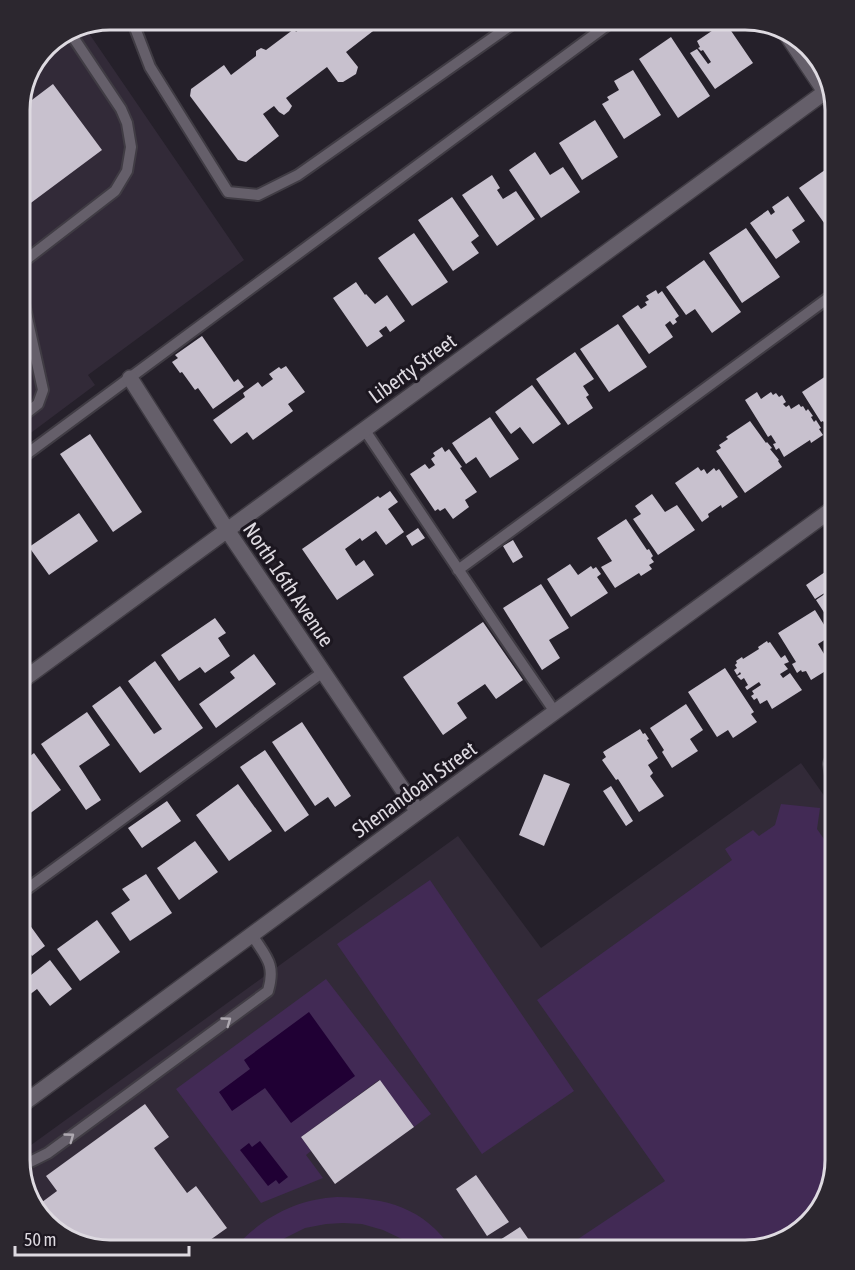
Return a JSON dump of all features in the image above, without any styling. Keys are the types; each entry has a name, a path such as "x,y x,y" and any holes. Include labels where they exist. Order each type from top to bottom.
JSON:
{"street":[{"path":"798,50 817,75"},
{"name":"Liberty Street","path":"30,675 823,92"},
{"name":"North 16th Avenue","path":"130,378 227,530 418,812"},
{"name":"Shenandoah Street","path":"30,1099 825,515"}],"lane":[{"path":"136,30 150,67 228,192 258,195 298,175 504,30"},
{"path":"30,452 600,30"},
{"path":"30,257 115,191 127,171 131,147 128,123 74,38"},
{"path":"458,570 825,300"},
{"path":"30,331 43,390 38,404 30,410"},
{"path":"364,429 555,712"},
{"path":"30,887 323,672"},
{"path":"30,1162 48,1153 268,991 272,978 270,963 252,935"}],"shaded area":[{"path":"89,33 244,260 88,375 95,385 30,434 30,104 36,79 43,65 53,53 65,43"},
{"path":"801,763 825,797 825,1160 819,1191 802,1217 776,1234 746,1240 104,1240 84,1236 65,1227 46,1209 36,1191 31,1171 30,1146 458,836 541,948"},
{"path":"781,804 820,808 817,829 825,840 825,1160 819,1191 809,1209 794,1224 766,1237 746,1240 576,1240 665,1181 537,1000 732,860 725,849 753,830 759,836 775,825"},
{"path":"430,880 574,1091 482,1154 337,944"},
{"path":"326,979 431,1114 414,1127 379,1080 301,1137 311,1151 306,1155 323,1178 261,1203 176,1089"},
{"path":"309,1012 355,1076 291,1123 265,1088 232,1111 219,1092 250,1069 244,1060"},
{"path":"260,1141 288,1177 279,1184 276,1180 268,1186 240,1150 249,1143 252,1147"},
{"path":"355,1198 388,1203 416,1215 445,1240 403,1240 383,1230 362,1224 343,1223 305,1228 282,1240 242,1240 254,1229 279,1213 293,1206 322,1199"}],"building":[{"path":"293,30 296,32 299,30 374,30 346,52 358,67 356,74 343,82 338,82 327,67 286,98 292,106 284,115 274,106 263,114 279,136 246,162 238,160 190,96 191,89 224,65 231,75 256,56 256,51 261,48 266,50"},
{"path":"713,30 730,30 753,63 715,89 690,53 697,49 708,64 711,62 703,50 698,48 700,47 697,41"},
{"path":"671,37 710,96 678,118 639,59"},
{"path":"633,70 661,115 624,139 602,104 609,100 607,97 619,90 614,81"},
{"path":"53,84 102,150 30,204 30,104 31,101"},
{"path":"595,120 618,157 582,180 559,143"},
{"path":"535,152 550,175 563,167 580,192 541,218 509,170"},
{"path":"825,170 825,224 799,188"},
{"path":"492,175 500,188 497,190 503,199 516,191 535,219 497,246 462,195"},
{"path":"788,196 805,221 792,230 800,242 776,259 750,223 768,210 771,215 775,212 772,207"},
{"path":"452,197 479,236 471,242 479,253 453,271 418,220"},
{"path":"746,228 780,277 742,303 709,253"},
{"path":"414,233 448,282 412,306 378,258"},
{"path":"704,260 741,312 712,333 695,309 686,315 666,287"},
{"path":"356,282 375,304 387,295 405,321 390,332 386,326 379,331 383,336 367,347 333,298"},
{"path":"656,290 658,294 662,291 679,316 673,325 670,321 665,325 673,337 649,354 622,316 638,305 641,309 647,305 645,302 649,300 646,296"},
{"path":"618,324 647,367 609,392 580,349"},
{"path":"202,336 234,382 238,379 244,387 213,409 198,388 195,390 172,362 178,358 175,355"},
{"path":"575,352 594,379 583,386 589,395 586,397 593,408 568,425 536,379"},
{"path":"286,366 305,392 288,404 293,411 253,440 247,432 231,444 213,420 245,397 243,393 258,382 262,387 273,379 269,374 279,367 281,369"},
{"path":"825,377 825,424 821,422 802,392"},
{"path":"532,385 561,424 533,444 520,427 511,434 495,412"},
{"path":"757,392 761,399 771,392 773,395 776,393 779,397 782,395 786,402 783,404 786,407 789,405 791,409 799,404 806,411 808,409 823,435 811,443 810,440 784,457 779,448 776,450 773,444 776,443 771,435 768,437 745,400"},
{"path":"490,417 519,459 490,478 476,457 466,464 452,443"},
{"path":"750,421 772,448 770,449 782,467 745,493 716,451 721,448 719,445 728,439 726,437"},
{"path":"90,434 142,512 113,532 60,454"},
{"path":"442,447 445,452 449,449 477,492 465,500 469,507 453,519 445,508 435,511 410,474 425,464 429,469 435,465 431,459 435,456 433,453"},
{"path":"698,467 701,471 704,469 707,474 714,468 716,471 719,469 738,497 708,514 709,517 702,522 675,483"},
{"path":"390,491 398,502 388,509 404,532 386,545 376,531 362,541 360,538 345,549 356,566 364,560 374,575 337,600 302,549 378,496 380,498"},
{"path":"652,494 665,512 677,505 695,530 658,555 633,519 641,514 635,506"},
{"path":"79,513 98,541 49,575 30,546"},
{"path":"626,519 647,550 649,549 654,562 649,565 652,569 641,576 639,573 615,588 601,567 612,561 597,538"},
{"path":"418,528 425,538 412,546 406,536"},
{"path":"513,540 523,557 513,563 503,546"},
{"path":"570,564 578,575 591,566 593,569 596,567 601,574 597,577 608,593 571,617 547,579"},
{"path":"825,572 825,593 815,599 806,585"},
{"path":"541,584 569,628 549,640 560,658 542,670 503,608"},
{"path":"825,594 825,614 816,600"},
{"path":"815,610 825,626 825,640 818,644 825,656 825,671 811,680 806,671 801,670 797,673 792,664 796,662 778,633"},
{"path":"215,618 226,633 218,638 230,656 205,673 200,667 179,681 161,655"},
{"path":"483,622 523,680 496,699 485,684 457,703 467,718 443,735 403,677"},
{"path":"767,641 781,658 785,655 789,662 784,664 788,669 780,674 783,678 790,673 802,690 772,709 767,700 760,704 757,698 754,700 751,696 754,694 752,691 761,685 759,682 747,690 745,687 748,685 744,678 741,680 737,676 741,674 740,672 737,675 734,670 737,668 736,661 759,649 758,647"},
{"path":"254,654 276,684 216,728 199,704 235,678 230,672"},
{"path":"155,661 203,728 140,773 92,706 120,686 154,734 162,729 128,681"},
{"path":"725,668 754,712 751,714 757,722 733,738 728,730 717,737 688,692"},
{"path":"686,704 703,730 690,739 698,751 672,768 650,728"},
{"path":"87,712 110,745 79,766 101,800 86,810 41,744"},
{"path":"302,722 351,796 335,807 328,797 315,806 272,742"},
{"path":"640,729 649,739 647,740 658,758 648,765 653,773 650,776 664,796 639,812 618,779 616,780 602,760 606,757 603,752"},
{"path":"265,750 309,815 285,832 240,767"},
{"path":"34,753 61,790 30,813 30,756"},
{"path":"544,774 570,784 544,846 519,835"},
{"path":"238,784 272,831 229,861 196,815"},
{"path":"611,786 633,821 626,826 603,791"},
{"path":"167,801 181,821 142,848 128,828"},
{"path":"195,841 218,872 179,900 157,868"},
{"path":"146,874 172,913 130,941 111,913 130,900 122,889"},
{"path":"97,920 120,952 80,981 57,949"},
{"path":"30,925 45,946 32,956 30,953"},
{"path":"50,960 72,989 50,1006 37,989 30,994 31,975"},
{"path":"380,1080 414,1127 335,1184 301,1137"},
{"path":"145,1104 169,1137 154,1148 187,1193 196,1186 227,1228 210,1240 104,1240 84,1236 65,1227 46,1209 42,1202 57,1191 46,1176"},
{"path":"476,1175 509,1222 487,1236 456,1189"},
{"path":"520,1227 529,1240 500,1240"}]}
